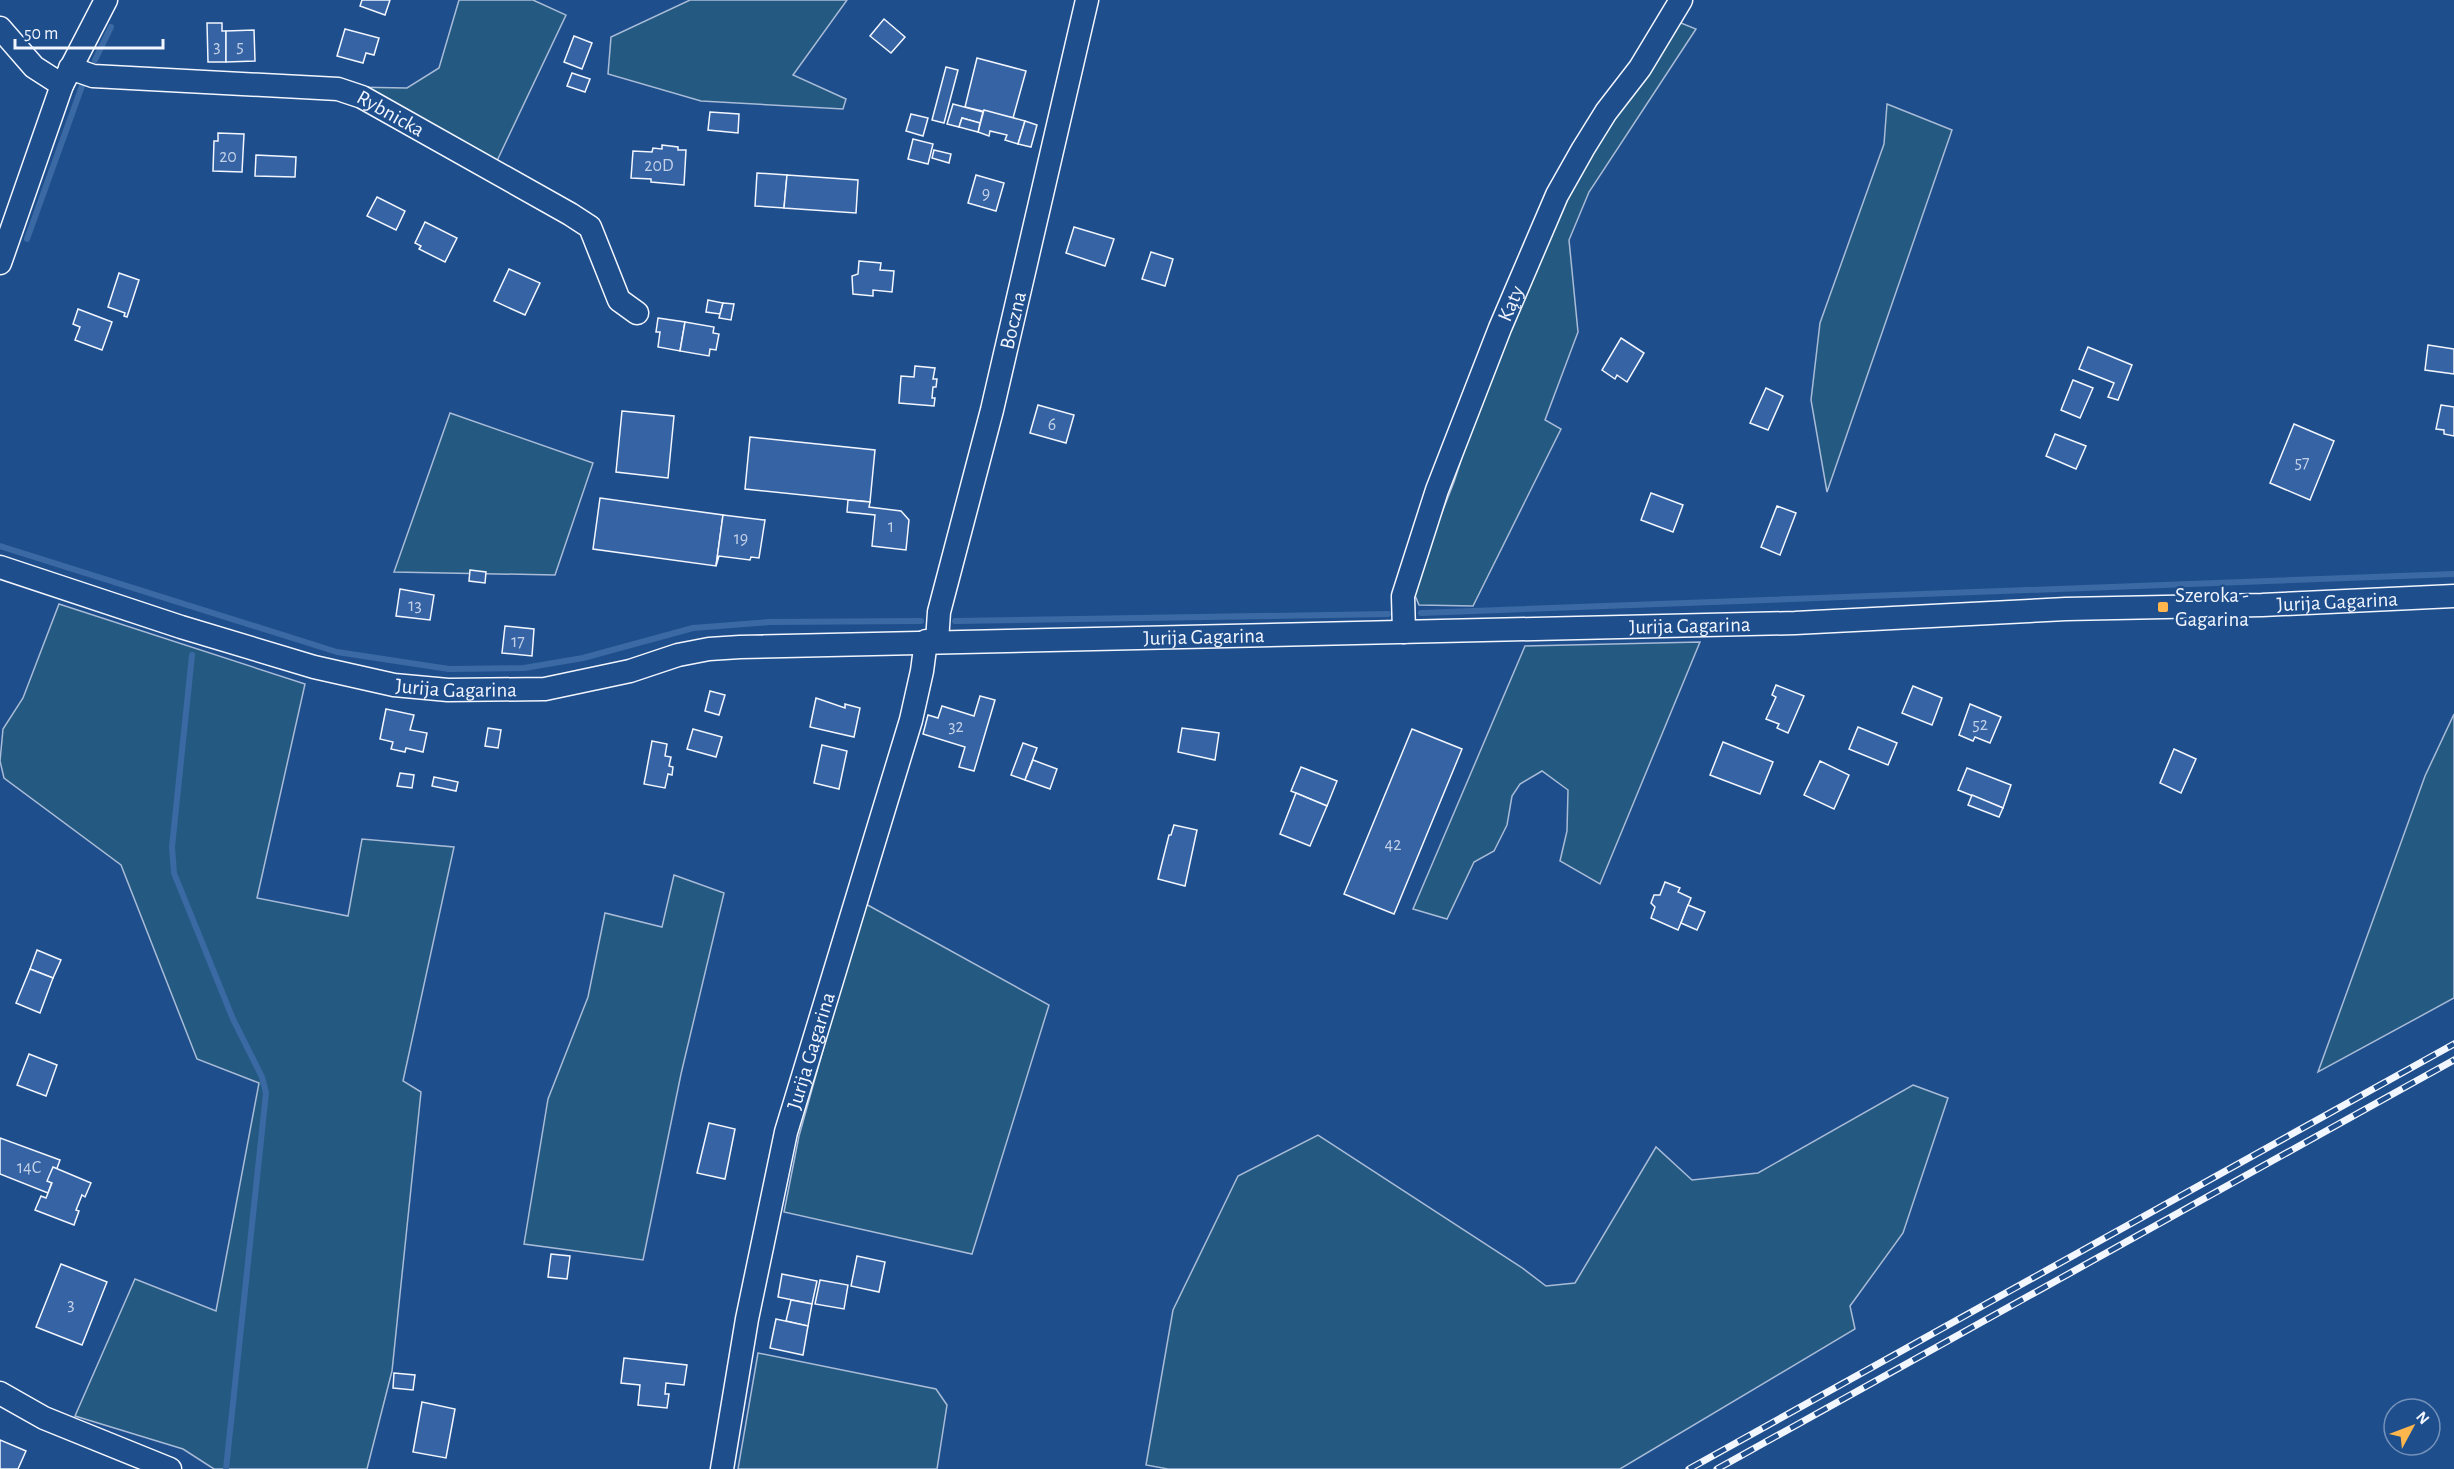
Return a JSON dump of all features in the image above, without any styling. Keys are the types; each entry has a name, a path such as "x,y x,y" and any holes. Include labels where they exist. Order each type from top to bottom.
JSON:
{"street":[{"path":"0,263 66,76 106,0"},
{"name":"Boczna","path":"931,641 994,398 1048,176 1087,0"},
{"name":"Kąty","path":"1404,632 1403,596 1437,490 1500,328 1557,195 1594,131 1640,68 1681,0"},
{"name":"Rybnicka","path":"0,28 34,67 66,76 338,89 362,97 590,227 619,300 637,313"},
{"name":"Jurija Gagarina","path":"0,567 181,627 314,667 394,685 448,690 545,689 620,674 678,655 709,649 845,646 931,641 1795,623 2066,609 2262,605 2454,596"},
{"name":"Jurija Gagarina","path":"722,1469 747,1319 786,1132 911,720 931,641"},
{"path":"0,1393 44,1418 170,1469"}],"shaded area":[{"path":"459,0 533,0 566,15 495,165 350,87 407,88 439,68"},
{"path":"690,0 847,0 793,75 846,99 843,109 701,101 608,74 611,37"},
{"path":"1676,21 1696,29 1589,192 1569,240 1578,332 1545,420 1561,429 1473,606 1419,605 1412,588 1454,482 1490,371 1574,178"},
{"path":"1887,104 1952,130 1827,492 1811,400 1820,323 1884,144"},
{"path":"450,413 593,463 555,575 394,572"},
{"path":"59,604 305,684 257,898 348,916 362,839 454,847 403,1081 421,1092 392,1371 367,1469 214,1469 183,1449 75,1416 135,1279 216,1311 259,1083 197,1059 121,865 4,778 0,761 3,729 23,698"},
{"path":"1700,642 1600,884 1560,861 1567,831 1568,790 1542,771 1520,784 1512,796 1507,825 1494,851 1474,862 1447,919 1413,909 1525,646"},
{"path":"2454,714 2454,998 2318,1072 2425,776"},
{"path":"674,875 724,893 681,1074 643,1260 524,1244 548,1099 588,997 605,913 662,927"},
{"path":"864,903 1049,1005 972,1254 784,1212 799,1136"},
{"path":"1913,1085 1948,1098 1903,1233 1850,1306 1855,1329 1620,1469 1168,1469 1146,1465 1173,1310 1238,1176 1318,1135 1521,1267 1546,1286 1575,1283 1656,1147 1692,1180 1758,1173"},
{"path":"758,1353 936,1389 947,1405 937,1469 738,1469"}],"building":[{"path":"362,0 390,0 385,15 360,6"},
{"path":"884,19 905,37 891,53 870,36"},
{"path":"207,23 222,23 222,31 226,31 226,62 208,62"},
{"path":"345,29 379,38 374,55 366,53 363,63 337,56"},
{"path":"254,30 255,61 226,62 226,31"},
{"path":"574,36 592,43 582,69 564,62"},
{"path":"977,58 1026,71 1013,118 965,107"},
{"path":"946,67 958,70 944,123 932,120"},
{"path":"572,73 590,79 585,92 567,86"},
{"path":"953,104 983,112 980,123 962,118 959,127 947,124"},
{"path":"984,110 1025,121 1018,144 1005,140 1007,135 990,131 989,136 978,132"},
{"path":"710,112 739,114 738,133 708,130"},
{"path":"911,114 928,118 923,136 906,131"},
{"path":"962,118 980,123 978,132 959,127"},
{"path":"1025,121 1037,125 1031,147 1018,144"},
{"path":"218,133 244,134 242,172 213,171 214,141 218,141"},
{"path":"913,139 933,144 928,164 908,159"},
{"path":"662,145 686,150 684,185 631,178 633,151 652,152 653,148 662,149"},
{"path":"934,150 951,154 949,163 932,158"},
{"path":"256,155 296,157 295,177 255,176"},
{"path":"757,173 787,175 784,208 755,206"},
{"path":"787,175 858,180 856,213 784,208"},
{"path":"976,175 1004,183 996,211 968,203"},
{"path":"377,197 405,211 396,230 367,216"},
{"path":"425,222 457,238 445,262 419,249 421,246 415,243"},
{"path":"1074,227 1114,239 1105,266 1066,253"},
{"path":"1151,252 1173,259 1165,286 1142,279"},
{"path":"859,261 881,263 880,270 894,271 892,292 873,290 873,296 853,294 852,276 858,274"},
{"path":"509,269 540,283 525,315 494,301"},
{"path":"119,273 139,280 127,317 124,316 125,313 108,307"},
{"path":"708,300 723,303 720,314 706,312"},
{"path":"723,303 734,304 731,320 719,318"},
{"path":"78,309 112,322 102,350 75,340 80,327 73,324"},
{"path":"658,318 685,322 680,351 658,347 660,332 656,332"},
{"path":"685,322 714,327 713,333 719,334 716,350 710,349 709,356 680,351"},
{"path":"1621,338 1644,353 1627,382 1617,375 1615,379 1602,370"},
{"path":"2428,345 2454,349 2454,374 2425,370"},
{"path":"2088,347 2132,365 2118,400 2108,397 2114,383 2079,369"},
{"path":"915,366 935,368 933,379 937,379 936,387 933,387 934,406 899,403 901,376 914,377"},
{"path":"2073,380 2093,388 2080,418 2061,410"},
{"path":"1766,388 1783,396 1768,430 1750,423"},
{"path":"1038,405 1074,415 1066,443 1030,433"},
{"path":"2441,405 2454,407 2454,436 2444,434 2444,430 2436,429"},
{"path":"622,411 674,416 668,478 616,472"},
{"path":"2294,424 2334,441 2310,500 2270,483"},
{"path":"2055,434 2086,446 2076,469 2046,456"},
{"path":"750,437 875,450 870,502 745,489"},
{"path":"1651,493 1683,505 1673,532 1641,520"},
{"path":"600,498 723,515 716,566 593,549"},
{"path":"848,500 870,502 869,507 901,511 909,520 906,550 872,546 875,515 847,512"},
{"path":"1777,506 1796,513 1780,555 1761,547"},
{"path":"723,515 765,520 759,558 751,557 750,560 719,556 716,566"},
{"path":"470,570 486,572 485,583 469,581"},
{"path":"400,589 434,595 430,620 396,616"},
{"path":"505,626 534,629 532,656 502,653"},
{"path":"1776,685 1804,696 1788,733 1777,728 1779,724 1766,719 1776,697 1772,695"},
{"path":"1913,686 1942,698 1932,725 1902,713"},
{"path":"710,691 725,695 719,715 705,711"},
{"path":"980,696 995,700 974,771 959,767 965,747 923,734 928,715 938,718 942,706 974,716"},
{"path":"816,698 845,708 845,704 860,708 854,737 810,727"},
{"path":"1970,704 2001,717 1990,743 1975,737 1973,741 1959,735"},
{"path":"386,709 414,715 410,730 427,733 423,752 406,748 405,752 391,749 393,742 380,739"},
{"path":"1858,727 1897,743 1888,765 1849,749"},
{"path":"488,728 501,730 498,748 485,746"},
{"path":"1182,728 1219,733 1215,760 1178,752"},
{"path":"693,729 722,737 716,757 687,749"},
{"path":"1412,729 1462,749 1394,914 1344,894"},
{"path":"652,741 667,744 665,756 671,757 669,766 673,767 672,775 668,774 665,788 644,784"},
{"path":"1723,742 1773,762 1760,794 1710,775"},
{"path":"1023,743 1037,748 1025,780 1011,775"},
{"path":"822,745 847,751 839,789 814,783"},
{"path":"2174,749 2196,759 2181,793 2160,783"},
{"path":"1033,760 1057,769 1050,789 1025,780"},
{"path":"1820,761 1849,775 1834,809 1804,795"},
{"path":"1301,767 1337,781 1327,806 1291,791"},
{"path":"1967,768 2011,785 2003,808 1958,790"},
{"path":"400,773 414,775 412,788 397,786"},
{"path":"434,777 458,782 456,791 432,786"},
{"path":"1296,793 1327,806 1310,846 1280,834"},
{"path":"1972,795 2003,808 1999,817 1968,805"},
{"path":"1174,825 1197,830 1185,886 1158,879 1169,835"},
{"path":"1665,882 1680,888 1678,892 1691,898 1678,930 1651,918 1655,907 1651,903 1654,895 1660,895"},
{"path":"1688,905 1705,912 1697,930 1681,923"},
{"path":"37,950 61,960 53,978 30,969"},
{"path":"30,969 53,978 40,1013 16,1003"},
{"path":"29,1054 57,1065 46,1096 17,1085"},
{"path":"709,1123 735,1129 725,1179 697,1173"},
{"path":"0,1138 60,1160 48,1193 0,1174"},
{"path":"53,1167 91,1183 85,1197 82,1195 76,1210 79,1211 74,1225 35,1210 41,1196 46,1198 52,1183 47,1181"},
{"path":"551,1254 570,1256 567,1279 548,1277"},
{"path":"857,1256 885,1262 879,1292 851,1286"},
{"path":"61,1264 107,1282 82,1345 36,1327"},
{"path":"782,1274 817,1281 812,1304 778,1297"},
{"path":"820,1280 848,1285 844,1309 815,1304"},
{"path":"791,1300 812,1304 808,1326 786,1321"},
{"path":"776,1319 808,1326 803,1355 770,1348"},
{"path":"624,1358 687,1365 684,1385 666,1383 665,1394 669,1394 667,1408 638,1405 640,1385 621,1383"},
{"path":"394,1373 415,1375 413,1390 393,1388"},
{"path":"422,1402 455,1409 446,1458 413,1452"},
{"path":"0,1440 26,1451 18,1469 0,1469"}],"waterway":[{"path":"95,60 111,27"},
{"path":"27,239 82,86"},
{"path":"0,546 337,652 449,669 524,668 583,658 693,628 770,622 921,621"},
{"path":"1421,613 2454,574"},
{"path":"955,621 1388,614"},
{"path":"192,655 172,847 174,873 233,1019 262,1077 266,1093 226,1469"}],"railway":[{"path":"1689,1469 2454,1044"},
{"path":"1717,1469 2454,1060"}],"place":[{"name":"Szeroka - Gagarina","path":"2163,607"}]}
